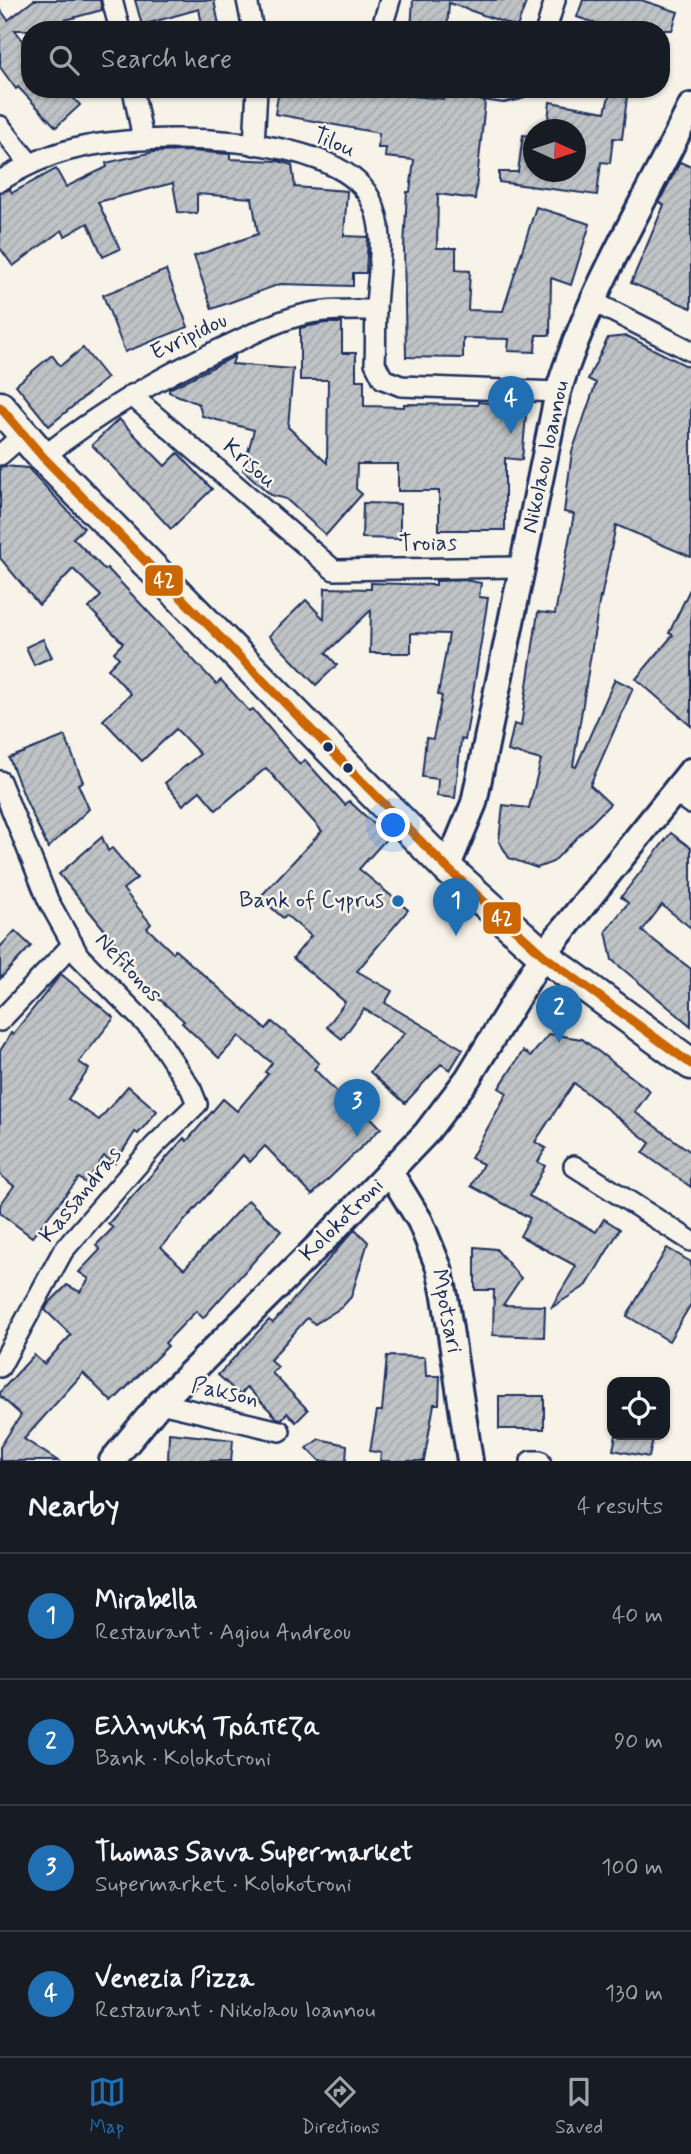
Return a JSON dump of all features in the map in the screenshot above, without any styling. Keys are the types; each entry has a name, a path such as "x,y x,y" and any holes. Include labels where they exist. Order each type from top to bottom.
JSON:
{"main road":[{"path":"0,407 43,457 447,868 543,955 691,1064"}],"street":[{"path":"112,0 118,21"},
{"path":"247,0 251,21"},
{"path":"384,21 390,0"},
{"path":"549,21 555,0"},
{"path":"134,98 143,139"},
{"path":"254,145 257,98"},
{"name":"Nikolaou Ioannou","path":"447,868 474,803 558,391 571,349 592,301 684,139 691,106"},
{"path":"0,126 30,164"},
{"name":"Tilou","path":"0,181 30,164 76,148 143,139 202,139 254,145 302,154 325,162 344,170 364,188 371,200 379,227 375,363 383,379 401,386 558,391"},
{"path":"592,301 691,351"},
{"name":"Evripidou","path":"43,457 81,428 167,374 246,336 286,320 323,311 376,310"},
{"name":"Krisou","path":"131,396 334,570"},
{"path":"0,455 23,435"},
{"name":"Troias","path":"334,570 522,567"},
{"name":"Kolokotroni","path":"111,1461 160,1403 426,1133 468,1078 543,955 683,798 691,771"},
{"name":"Neftonos","path":"0,781 48,900 79,957 152,1030 191,1089 197,1104"},
{"path":"0,1021 72,944"},
{"name":"Kassandras","path":"1,1360 64,1251 154,1146 197,1104"},
{"path":"574,1166 691,1241"},
{"name":"Mpotsari","path":"390,1172 421,1221 439,1268 446,1296 470,1461"},
{"name":"Pakson","path":"160,1403 279,1431"},
{"path":"531,1461 540,1461"}],"building":[{"path":"34,0 100,0 102,10 61,21 21,21 21,30 15,30 21,38 21,90 18,87 16,89 0,67 0,9 8,20"},
{"path":"135,0 214,0 218,21 201,21 199,9 156,21 141,21"},
{"path":"413,0 527,0 519,21 500,21 449,3 448,21 412,21"},
{"path":"583,0 641,0 678,12 672,30 670,21 589,21 577,17"},
{"path":"28,98 73,98 80,105 56,127"},
{"path":"278,98 475,98 485,102 475,199 438,194 437,248 456,248 456,270 470,271 468,310 503,311 536,207 590,224 571,285 551,278 550,335 536,335 535,352 508,351 509,339 463,338 463,358 406,357 404,247 407,192 410,192 414,160 385,157 386,148 378,148 379,133 275,114"},
{"path":"609,98 627,98 622,139 613,138 610,163 601,162 597,195 499,182 499,172 518,172 523,135 523,182 586,182 586,119 548,119 550,102 605,112"},
{"path":"153,152 230,154 230,159 278,161 292,165 295,187 347,191 344,236 368,237 366,273 353,273 353,286 280,284 212,309 194,256 258,234 252,198 197,194 197,213 178,212 173,183 98,202 120,249 103,257 88,223 65,236 62,230 13,266 0,248 0,193 10,189 12,193 56,169 66,187 107,167 106,163"},
{"path":"680,162 691,167 691,308 631,283 664,205 659,202"},
{"path":"166,270 188,327 125,352 103,295"},
{"path":"342,323 342,353 356,353 356,380 364,380 364,406 478,405 478,402 518,406 526,415 522,460 505,458 505,530 439,530 439,491 398,491 398,464 357,464 356,489 362,494 326,535 286,499 271,495 243,470 254,430 202,416 199,404 169,392 169,389 235,356 232,364 293,369 288,427 327,463 328,380 300,380 300,328"},
{"path":"627,336 691,368 691,557 616,525 600,597 573,766 576,767 615,679 633,688 590,785 610,804 553,862 537,868 509,858 499,841 503,805 529,808 541,760 508,751 514,724 521,726 538,612 555,614 574,514 564,512 572,452 596,383 588,379 608,338"},
{"path":"83,348 107,378 49,426 16,385 52,355 60,366"},
{"path":"119,419 165,466 178,453 212,489 171,529 92,445"},
{"path":"0,467 28,468 84,528 73,538 105,570 107,568 216,684 221,680 249,711 253,709 300,765 305,760 345,805 349,801 388,837 359,869 408,910 357,971 392,991 385,1003 463,1049 450,1070 441,1064 405,1103 370,1072 405,1033 364,1009 342,1039 327,1027 345,1002 293,958 311,936 286,915 283,918 260,897 322,831 266,768 216,810 200,791 183,805 165,783 200,754 176,729 142,761 103,720 131,694 108,669 119,658 114,652 123,643 89,608 101,596 73,569 39,605 0,558"},
{"path":"363,503 400,504 400,539 362,538"},
{"path":"464,580 481,583 479,597 488,598 465,740 461,739 455,798 437,796 438,779 422,777 426,738 433,739 442,696 438,695 449,634 411,633 411,653 370,653 371,610 326,653 337,665 316,685 269,636 306,600 324,619 325,588 371,589 371,583 436,585 436,581"},
{"path":"691,587 691,726 636,679 673,635 669,633"},
{"path":"43,639 52,657 34,665 26,647"},
{"path":"65,736 83,782 78,784 89,809 48,848 9,758"},
{"path":"671,833 691,848 691,928 662,905 642,931 691,969 691,1026 612,960 606,931 628,903 621,897"},
{"path":"102,837 108,851 112,848 137,878 123,889 151,924 147,928 173,953 175,950 266,1029 272,1022 302,1046 319,1063 314,1069 345,1100 350,1096 381,1128 312,1195 265,1146 250,1162 243,1155 161,1247 184,1269 248,1200 281,1231 203,1318 196,1311 165,1343 168,1346 112,1402 83,1373 24,1439 58,1461 0,1461 0,1447 21,1415 0,1396 0,1392 34,1355 44,1364 71,1335 45,1310 48,1304 67,1285 80,1292 89,1279 79,1272 100,1250 96,1245 113,1228 108,1224 184,1138 187,1141 223,1099 237,1111 268,1074 265,1072 272,1063 239,1036 219,1058 182,1023 184,1021 119,963 126,956 59,874"},
{"path":"15,931 31,946 0,979 0,947"},
{"path":"61,974 114,1018 79,1062 89,1069 68,1099 99,1120 128,1086 157,1111 138,1134 135,1132 115,1163 104,1156 86,1183 79,1178 32,1237 0,1213 0,1205 14,1186 0,1175 0,1051 11,1033 13,1034"},
{"path":"549,1034 582,1039 650,1091 635,1112 691,1152 691,1187 643,1153 650,1143 574,1083 535,1142 546,1148 538,1162 545,1166 529,1196 596,1232 604,1219 620,1229 587,1285 551,1308 576,1266 520,1236 530,1218 471,1186 483,1164 471,1158 507,1093 499,1088 523,1051 531,1056"},
{"path":"355,1229 368,1242 351,1297 342,1307 315,1324 307,1318 270,1360 278,1367 272,1373 308,1410 296,1422 287,1413 282,1419 277,1418 247,1387 240,1395 218,1375 269,1320 273,1323"},
{"path":"475,1247 496,1249 521,1278 503,1305 545,1306 544,1337 493,1335 494,1290 475,1290"},
{"path":"667,1248 691,1262 691,1304 669,1341 627,1316"},
{"path":"387,1356 425,1357 426,1376 440,1376 439,1404 434,1404 424,1461 380,1461 381,1453 370,1451 377,1411 382,1411"},
{"path":"499,1396 544,1396 544,1429 499,1429"},
{"path":"169,1433 233,1440 231,1461 168,1461"},
{"path":"319,1439 347,1445 346,1461 320,1461 307,1448"},
{"path":"615,1440 653,1440 649,1457 613,1450"}],"transit line":[{"name":"42","path":"0,407 43,457 447,868 543,955 691,1064"}],"place":[{"name":"Venezia Pizza","path":"511,434"},
{"name":"Bank of Cyprus","path":"398,901"},
{"name":"Mirabella","path":"456,936"},
{"name":"Ελληνική Τράπεζα","path":"559,1043"},
{"name":"Thomas Savva Supermarket","path":"357,1137"}]}
